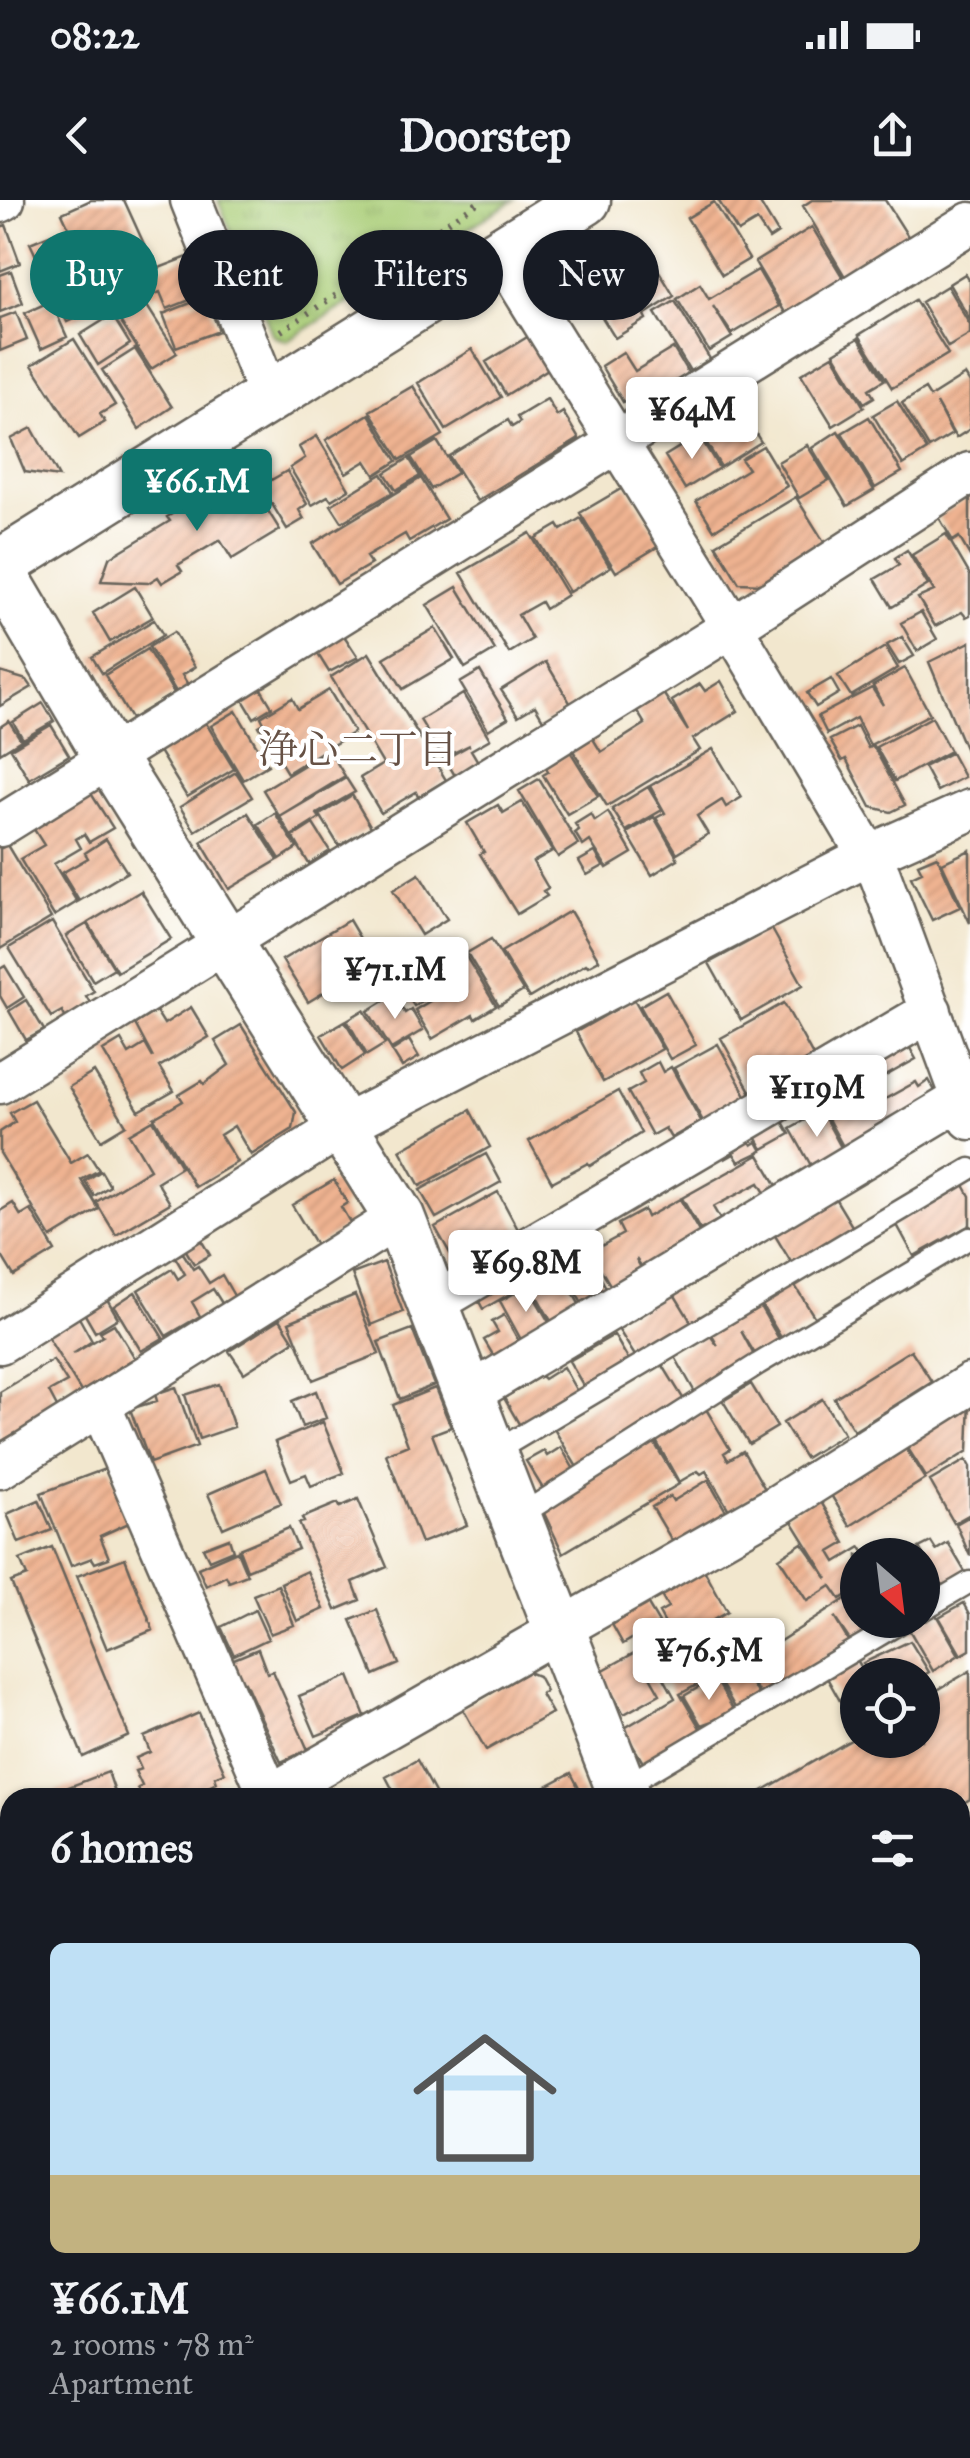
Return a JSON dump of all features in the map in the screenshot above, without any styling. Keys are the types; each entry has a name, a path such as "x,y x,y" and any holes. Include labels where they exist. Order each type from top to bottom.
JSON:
{"street":[{"path":"191,200 269,396"},
{"path":"503,251 585,200"},
{"path":"0,826 970,223"},
{"path":"468,1395 968,1103 887,893 867,856 732,627 503,258"},
{"path":"392,320 0,568 110,758 399,1218 621,1788"},
{"path":"0,1083 732,627 970,473"},
{"path":"0,1343 343,1126 867,856 970,810"},
{"path":"433,1304 932,1011"},
{"path":"0,1468 399,1218"},
{"path":"281,1788 778,1505 970,1384"},
{"path":"100,1404 264,1788"}],"lane":[{"path":"491,1454 970,1168"},
{"path":"516,1518 758,1364 970,1238"},
{"path":"940,1600 970,1582"},
{"path":"631,1788 876,1638"}],"path":[{"path":"251,351 482,200"}],"green space":[{"path":"218,200 514,200 466,230 338,230 338,309 287,341 273,336 267,320 318,320 318,230 230,230"}],"building":[{"path":"91,200 124,200 138,230 70,230 62,213"},
{"path":"718,200 758,200 778,233 769,239 757,221 738,232"},
{"path":"812,200 885,200 911,241 847,280 803,206"},
{"path":"714,202 749,259 722,275 687,218"},
{"path":"6,225 20,263 0,271 0,227"},
{"path":"812,227 845,281 787,316 755,262"},
{"path":"178,261 178,305 167,309 158,293 158,268"},
{"path":"758,270 779,306 732,334 713,306 732,337 709,351 677,299 700,284 709,299"},
{"path":"11,271 23,303 0,312 0,275"},
{"path":"659,271 674,296 659,306"},
{"path":"965,274 970,281 970,320 949,284"},
{"path":"947,286 970,325 970,334 948,347 921,302"},
{"path":"915,300 948,354 892,388 859,335"},
{"path":"675,301 710,359 690,371 659,320 659,311"},
{"path":"178,308 178,320 215,320 219,331 176,347 163,314"},
{"path":"30,311 30,320 59,320 67,337 41,349 25,313"},
{"path":"16,312 27,340 0,351 0,318"},
{"path":"104,320 115,320 130,344 98,365 80,335"},
{"path":"119,320 156,320 177,353 151,369"},
{"path":"604,320 644,320 615,338"},
{"path":"529,336 548,369 506,395 486,362"},
{"path":"859,338 884,380 869,389 874,397 864,403 834,353"},
{"path":"74,339 115,405 100,414 105,422 79,438 32,365"},
{"path":"673,348 690,376 636,407 630,398 623,402 601,366 623,352 635,371"},
{"path":"135,349 172,407 139,429 102,370"},
{"path":"472,349 501,397 446,430 418,383"},
{"path":"833,355 864,407 833,426 801,374"},
{"path":"965,375 970,383 970,429 956,438 936,403 952,434 929,448 902,403 925,389 930,397"},
{"path":"413,386 443,435 400,460 370,411"},
{"path":"547,399 557,416 563,412 579,439 477,501 449,456 508,420 512,427 520,422 517,417"},
{"path":"897,401 927,450 903,465 873,415"},
{"path":"743,413 761,442 721,467 703,437"},
{"path":"369,414 397,461 375,475 366,461 346,473 326,440"},
{"path":"869,417 902,472 875,488 842,433"},
{"path":"32,428 59,477 25,472 11,439"},
{"path":"838,431 874,490 847,506 812,448"},
{"path":"699,435 719,468 685,489 665,456"},
{"path":"317,436 349,489 312,505 290,468 305,458 299,447"},
{"path":"437,441 457,473 431,489 411,457"},
{"path":"807,445 829,480 799,498 778,462"},
{"path":"763,446 787,486 714,530 696,501 748,469 741,459"},
{"path":"409,458 420,476 396,490 385,473"},
{"path":"243,471 280,530 232,559 220,540 178,565 182,571 162,583 158,577 148,583 101,581 109,558"},
{"path":"287,471 307,504 299,510 304,519 287,529 261,486"},
{"path":"382,474 393,492 342,522 331,505"},
{"path":"421,478 446,519 409,541 405,534 366,557 371,564 337,584 312,544"},
{"path":"626,486 662,544 616,572 580,513"},
{"path":"796,497 826,545 762,584 739,583 716,545"},
{"path":"970,497 970,556 959,537 953,541 938,516"},
{"path":"581,518 610,567 569,592 536,538"},
{"path":"530,533 567,595 545,609 541,602 518,615 532,639 509,653 461,573"},
{"path":"946,534 970,575 970,615 966,617 962,612 935,626 918,598 934,591 912,555"},
{"path":"907,550 928,585 892,607 875,579 899,565 895,558"},
{"path":"135,587 153,617 110,642 93,613"},
{"path":"457,587 495,650 465,668 427,605"},
{"path":"921,612 937,639 917,651 901,623"},
{"path":"154,620 163,635 102,673 92,657"},
{"path":"435,628 454,659 403,689 384,658"},
{"path":"341,631 358,657 329,672 314,648"},
{"path":"174,632 195,667 182,675 190,688 178,695 149,647"},
{"path":"902,637 914,656 899,664 887,645"},
{"path":"970,642 970,760 929,662"},
{"path":"885,647 898,668 851,696 838,676"},
{"path":"147,649 174,693 131,719 105,675"},
{"path":"369,653 446,780 381,813 360,778 383,764 331,677"},
{"path":"546,662 572,706 545,723 535,706 518,716 501,690"},
{"path":"905,668 930,714 870,745 856,718 827,734 818,716 872,688 883,705 873,686"},
{"path":"480,671 508,718 488,730 460,683"},
{"path":"0,672 27,680 32,687 0,706"},
{"path":"831,679 839,693 816,707 807,693"},
{"path":"721,681 738,711 693,739 700,750 607,806 572,749 592,737 601,752 645,724 632,703 659,687 688,731 672,701 700,684 705,691"},
{"path":"258,684 272,707 254,718 240,695"},
{"path":"329,690 354,732 287,773 259,726 264,723 261,717 292,698 298,709"},
{"path":"463,694 490,739 471,750 480,765 457,779 445,759 470,745 443,758 420,720"},
{"path":"43,703 54,721 23,739 13,722"},
{"path":"236,711 268,765 243,780 211,726"},
{"path":"932,717 950,751 895,781 876,747"},
{"path":"204,720 234,769 187,797 157,748"},
{"path":"9,721 21,740 0,753 0,727"},
{"path":"51,725 69,755 29,779 11,749"},
{"path":"857,726 868,748 873,746 905,805 891,812 871,807 846,759 842,761 830,740"},
{"path":"713,749 742,797 726,807 722,800 697,816 708,834 677,853 656,818 665,813 650,786"},
{"path":"329,750 345,776 279,816 263,790"},
{"path":"570,751 598,796 567,814 543,775 548,772 545,766"},
{"path":"951,753 964,777 937,791 924,767"},
{"path":"236,772 252,797 195,831 180,807"},
{"path":"346,778 355,792 317,814 320,818 291,836 280,817"},
{"path":"539,779 578,844 558,857 519,791"},
{"path":"648,787 662,810 626,831 612,809"},
{"path":"83,791 92,795 113,828 89,842 84,834 76,839 81,848 54,864 77,902 54,916 20,859 44,845 30,823"},
{"path":"352,795 371,827 339,846 320,815"},
{"path":"522,802 552,851 533,862 548,888 543,891 547,896 517,914 480,854 484,852 467,823 498,805 503,813"},
{"path":"608,812 632,853 607,868 590,841 583,846 575,833 579,830 575,824 591,814 595,821"},
{"path":"248,813 278,860 229,889 201,842"},
{"path":"275,813 297,848 280,859 258,824"},
{"path":"654,817 678,859 652,875 627,833"},
{"path":"313,824 330,851 309,864 293,837"},
{"path":"106,839 127,872 79,901 62,873 88,858 85,853"},
{"path":"7,845 51,918 0,949 0,849"},
{"path":"970,850 970,923 942,863"},
{"path":"595,852 603,866 587,875 579,861"},
{"path":"937,856 960,907 932,920 911,877 922,872 918,864"},
{"path":"419,874 447,919 421,935 393,890"},
{"path":"141,891 171,939 117,972 88,923"},
{"path":"570,911 599,960 529,998 501,952"},
{"path":"349,920 374,962 308,1002 282,960"},
{"path":"52,922 94,991 86,996 92,1006 67,1021 62,1011 51,1017 9,948"},
{"path":"768,922 803,985 741,1020 709,963 759,936 755,930"},
{"path":"87,924 114,968 93,981 66,936"},
{"path":"491,939 523,991 499,1006 467,953"},
{"path":"459,945 496,1006 432,1039 415,1010 455,986 438,958"},
{"path":"5,966 24,997 7,1008 0,996 0,969"},
{"path":"421,969 436,992 414,1006 399,982"},
{"path":"666,991 696,1045 670,1059 640,1006"},
{"path":"394,995 405,1013 411,1009 423,1030 391,1049 368,1011"},
{"path":"634,999 662,1049 603,1082 576,1032"},
{"path":"26,1000 44,1030 26,1040 9,1011"},
{"path":"784,1003 813,1056 750,1091 721,1038"},
{"path":"191,1007 209,1037 159,1067 174,1091 139,1111 103,1051 121,1040 129,1054 145,1044 153,1058 135,1024 156,1011 164,1024"},
{"path":"364,1010 385,1044 367,1055 347,1020"},
{"path":"345,1021 365,1055 342,1070 321,1035"},
{"path":"241,1025 296,1112 293,1129 251,1155 234,1126 220,1135 237,1162 195,1187 154,1118 183,1101 179,1095 202,1081 204,1084 229,1065 215,1041"},
{"path":"409,1040 419,1057 402,1067 392,1051"},
{"path":"906,1041 916,1059 841,1101 832,1084"},
{"path":"718,1044 748,1099 704,1123 674,1068"},
{"path":"658,1062 663,1072 671,1067 701,1121 671,1138 665,1128 652,1135 628,1092 644,1083 639,1073"},
{"path":"94,1072 126,1125 101,1140 69,1087"},
{"path":"929,1080 935,1091 925,1097 927,1103 845,1150 827,1117 831,1111 861,1097 867,1109 916,1082 919,1087"},
{"path":"618,1091 641,1133 590,1166 588,1163 552,1182 529,1141"},
{"path":"33,1100 71,1163 88,1153 99,1170 81,1180 99,1209 51,1238 0,1153 0,1132 15,1122 10,1113"},
{"path":"470,1110 490,1147 420,1186 400,1150"},
{"path":"821,1111 843,1151 813,1169 790,1128"},
{"path":"779,1115 790,1134 763,1149 752,1130"},
{"path":"153,1120 181,1167 157,1182 170,1203 116,1235 96,1202 150,1169 129,1134"},
{"path":"746,1134 752,1145 757,1142 762,1151 739,1162 734,1154 725,1159 719,1149"},
{"path":"486,1154 501,1182 436,1218 420,1190"},
{"path":"759,1155 779,1189 767,1196 759,1183 713,1207 720,1219 700,1230 682,1198"},
{"path":"101,1171 110,1186 94,1196 85,1181"},
{"path":"334,1180 347,1203 341,1207 351,1224 316,1245 292,1205"},
{"path":"964,1185 970,1196 970,1225 914,1256 896,1223"},
{"path":"498,1192 521,1235 459,1269 435,1227"},
{"path":"835,1198 855,1231 794,1267 774,1234"},
{"path":"680,1199 701,1235 643,1268 636,1259 643,1271 612,1288 577,1231 589,1224 601,1246 623,1234 618,1224 644,1210 647,1217"},
{"path":"13,1203 21,1216 31,1210 55,1251 14,1276 0,1253 0,1211"},
{"path":"576,1234 609,1293 584,1307 560,1265 537,1278 528,1262"},
{"path":"201,1240 210,1255 194,1264 185,1249"},
{"path":"183,1253 209,1283 222,1275 237,1301 225,1308 213,1289 192,1302 200,1316 166,1336 138,1290 172,1269 178,1279 185,1274 175,1257"},
{"path":"384,1262 403,1312 371,1325 352,1274"},
{"path":"521,1265 531,1282 483,1309 474,1292"},
{"path":"559,1268 579,1304 574,1307 577,1313 554,1326 530,1284"},
{"path":"792,1281 817,1321 783,1341 759,1301"},
{"path":"528,1286 553,1329 524,1345 500,1301"},
{"path":"671,1289 693,1325 637,1359 615,1324"},
{"path":"135,1292 163,1338 141,1351 114,1306"},
{"path":"355,1295 379,1354 313,1380 289,1322"},
{"path":"107,1299 118,1318 95,1332 84,1313"},
{"path":"757,1301 782,1344 758,1359 741,1331 756,1359 696,1394 674,1355 709,1334 718,1346 708,1329"},
{"path":"77,1314 92,1341 73,1354 103,1336 100,1332 114,1324 135,1358 120,1367 122,1371 83,1395 45,1333"},
{"path":"504,1315 521,1345 496,1360 484,1340 498,1332 492,1322"},
{"path":"280,1319 294,1341 244,1373 229,1351"},
{"path":"412,1329 434,1385 400,1399 378,1342"},
{"path":"614,1335 631,1364 586,1390 569,1361"},
{"path":"911,1350 932,1382 854,1431 834,1398"},
{"path":"53,1360 67,1382 49,1392 59,1411 16,1437 14,1434 0,1442 0,1392"},
{"path":"662,1364 686,1403 578,1469 554,1429"},
{"path":"563,1367 579,1395 522,1429 504,1398"},
{"path":"219,1384 234,1427 199,1439 185,1395"},
{"path":"751,1384 777,1427 749,1444 723,1401"},
{"path":"176,1387 197,1446 150,1463 130,1409 157,1401 155,1394"},
{"path":"435,1388 451,1427 432,1434 467,1525 421,1543 386,1454 408,1445 393,1405"},
{"path":"316,1391 326,1418 302,1427 292,1401"},
{"path":"822,1399 844,1434 805,1458 783,1423"},
{"path":"970,1400 968,1451 926,1477 904,1442"},
{"path":"706,1409 730,1449 724,1453 728,1460 743,1451 765,1489 729,1510 706,1471 698,1471 679,1482 654,1437"},
{"path":"323,1422 344,1473 311,1486 306,1474 291,1480 275,1442"},
{"path":"652,1439 679,1484 563,1553 541,1507"},
{"path":"901,1441 925,1479 850,1526 826,1487"},
{"path":"561,1447 576,1473 545,1492 526,1461 544,1451 547,1456"},
{"path":"966,1460 970,1467 970,1514 954,1523 930,1481"},
{"path":"110,1467 131,1522 100,1536 109,1558 95,1563 92,1558 71,1566 41,1493"},
{"path":"266,1469 281,1503 223,1528 208,1494"},
{"path":"708,1480 730,1518 677,1549 652,1507 670,1496 673,1501"},
{"path":"817,1495 842,1538 840,1546 830,1552 836,1562 840,1560 840,1599 831,1586 807,1601 779,1558 802,1543 828,1579 787,1513"},
{"path":"358,1499 387,1567 353,1582 360,1600 336,1610 299,1523 304,1522 302,1518 338,1503 340,1507"},
{"path":"39,1500 52,1530 19,1543 7,1514"},
{"path":"970,1516 970,1556 956,1524"},
{"path":"289,1528 298,1549 247,1570 239,1549"},
{"path":"229,1538 233,1550 209,1560 203,1548"},
{"path":"948,1543 967,1575 944,1588 940,1582 940,1548"},
{"path":"52,1547 129,1736 83,1757 11,1582 27,1576 20,1560"},
{"path":"237,1551 247,1575 229,1582 226,1576 206,1586 198,1568"},
{"path":"125,1558 153,1630 107,1649 77,1576"},
{"path":"703,1568 727,1612 675,1642 659,1613 668,1608 659,1592"},
{"path":"307,1571 324,1609 297,1621 281,1583"},
{"path":"278,1585 294,1625 270,1634 253,1595"},
{"path":"644,1598 659,1623 623,1644 609,1619"},
{"path":"840,1603 840,1626 834,1617 840,1627 840,1638 849,1642 761,1697 743,1665"},
{"path":"964,1603 970,1614 970,1650 961,1655 940,1616"},
{"path":"255,1610 268,1639 234,1655 221,1627"},
{"path":"377,1610 399,1664 374,1675 351,1620"},
{"path":"718,1621 740,1662 680,1694 703,1733 645,1766 623,1729 675,1698 659,1669 696,1649 689,1636"},
{"path":"940,1622 959,1655 940,1667 940,1658 925,1658 914,1638 940,1638"},
{"path":"910,1641 920,1658 874,1658"},
{"path":"258,1649 267,1673 273,1671 308,1750 281,1762 245,1682 238,1685 229,1661"},
{"path":"636,1652 660,1694 624,1714 600,1672"},
{"path":"740,1664 760,1698 737,1711 717,1677"},
{"path":"840,1668 840,1701 826,1676"},
{"path":"970,1671 970,1788 767,1788 840,1746 840,1758 940,1758 940,1688"},
{"path":"528,1672 538,1676 546,1691 541,1694 552,1713 486,1750 463,1709"},
{"path":"349,1676 365,1716 316,1736 299,1696"},
{"path":"715,1678 735,1713 701,1725 684,1696"},
{"path":"199,1713 225,1773 215,1777 217,1783 206,1788 138,1788 142,1786 135,1771 141,1769 136,1758 150,1752 144,1737"},
{"path":"417,1760 432,1788 392,1788 386,1777"},
{"path":"108,1772 114,1788 66,1788"},
{"path":"571,1773 579,1788 543,1788"}],"district":[{"name":"浄心二丁目","path":"358,749"}]}
